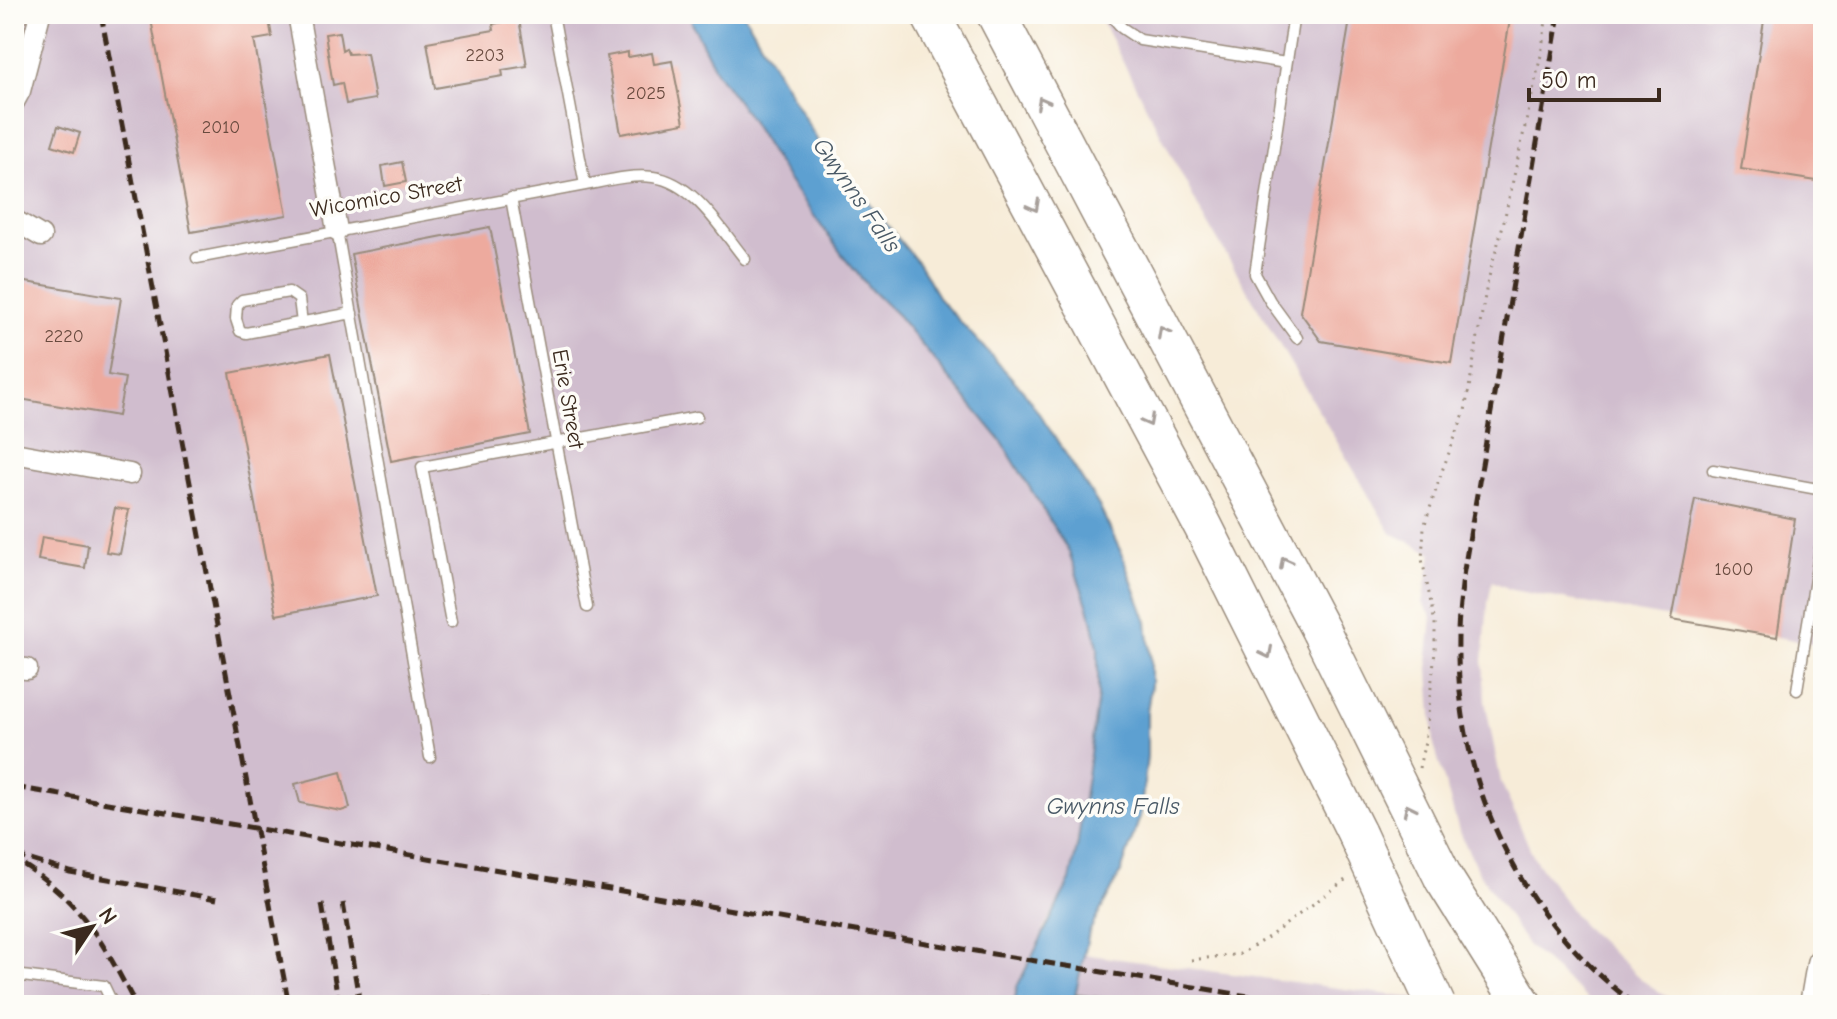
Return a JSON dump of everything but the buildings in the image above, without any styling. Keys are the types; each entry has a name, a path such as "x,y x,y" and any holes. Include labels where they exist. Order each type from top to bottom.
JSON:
{"highway":[{"path":"930,14 1203,526 1357,834 1436,1005"},
{"path":"996,14 1321,631 1503,1005"},
{"path":"1357,834 1380,928 1409,1005"},
{"path":"1444,879 1523,1005"}],"main road":[{"path":"1816,1005 1823,964"}],"street":[{"path":"14,102 20,91 40,14"},
{"path":"298,14 337,230"},
{"path":"14,220 41,236"},
{"path":"14,453 130,474"}],"lane":[{"path":"553,14 585,185"},
{"path":"1110,14 1122,28 1140,40 1286,63"},
{"path":"1294,14 1255,274 1297,338"},
{"name":"Wicomico Street","path":"197,258 511,198 629,178 654,177 675,185 698,202 745,259"},
{"name":"Erie Street","path":"511,198 587,607"},
{"path":"337,230 430,757"},
{"path":"302,323 299,299 289,292 242,300 237,305 236,319 240,331 246,333 302,323 352,313"},
{"path":"451,622 422,467 697,417"},
{"path":"1713,470 1823,490"},
{"path":"1797,690 1823,530"},
{"path":"14,975 104,986 113,1005"}],"path":[{"path":"1418,772 1425,741 1435,652 1435,623 1422,559 1424,527 1465,411 1487,284 1517,163 1547,14"},
{"path":"1191,960 1240,954 1270,936 1351,875"}],"shaded area":[{"path":"14,14 691,14 692,24 717,73 788,180 846,260 898,316 1002,442 1069,552 1092,619 1098,647 1098,696 1070,880 1043,930 1082,954 1465,1005 14,1005"},
{"path":"1098,14 1823,14 1823,645 1512,590 1492,581 1488,603 1483,660 1485,701 1501,782 1534,858 1582,925 1643,981 1680,1005 1594,1005 1528,946 1478,871 1459,831 1434,745 1428,655 1432,617 1423,603 1432,553 1391,533 1201,212"}],"green space":[{"path":"1076,995 1113,1000 1117,1005 1073,1005"}],"water":[{"name":"Gwynns Falls","path":"691,14 744,14 830,162 859,191 919,264 940,300 1023,390 1099,506 1120,550 1147,622 1151,685 1147,712 1147,757 1140,817 1121,872 1089,932 1073,1005 1014,1005 1017,987 1070,880 1098,696 1098,647 1092,619 1069,552 1002,442 898,316 846,260 788,180 717,73 692,23"}],"railway":[{"path":"101,14 289,1005"},
{"path":"1559,14 1463,576 1458,629 1460,691 1468,744 1482,795 1502,843 1527,889 1558,931 1595,970 1636,1005"},
{"path":"14,787 1303,1005"},
{"path":"14,855 70,872 217,899"},
{"path":"24,865 62,895 90,927 136,1005"},
{"path":"343,903 360,1005"},
{"path":"322,904 339,1005"}]}
